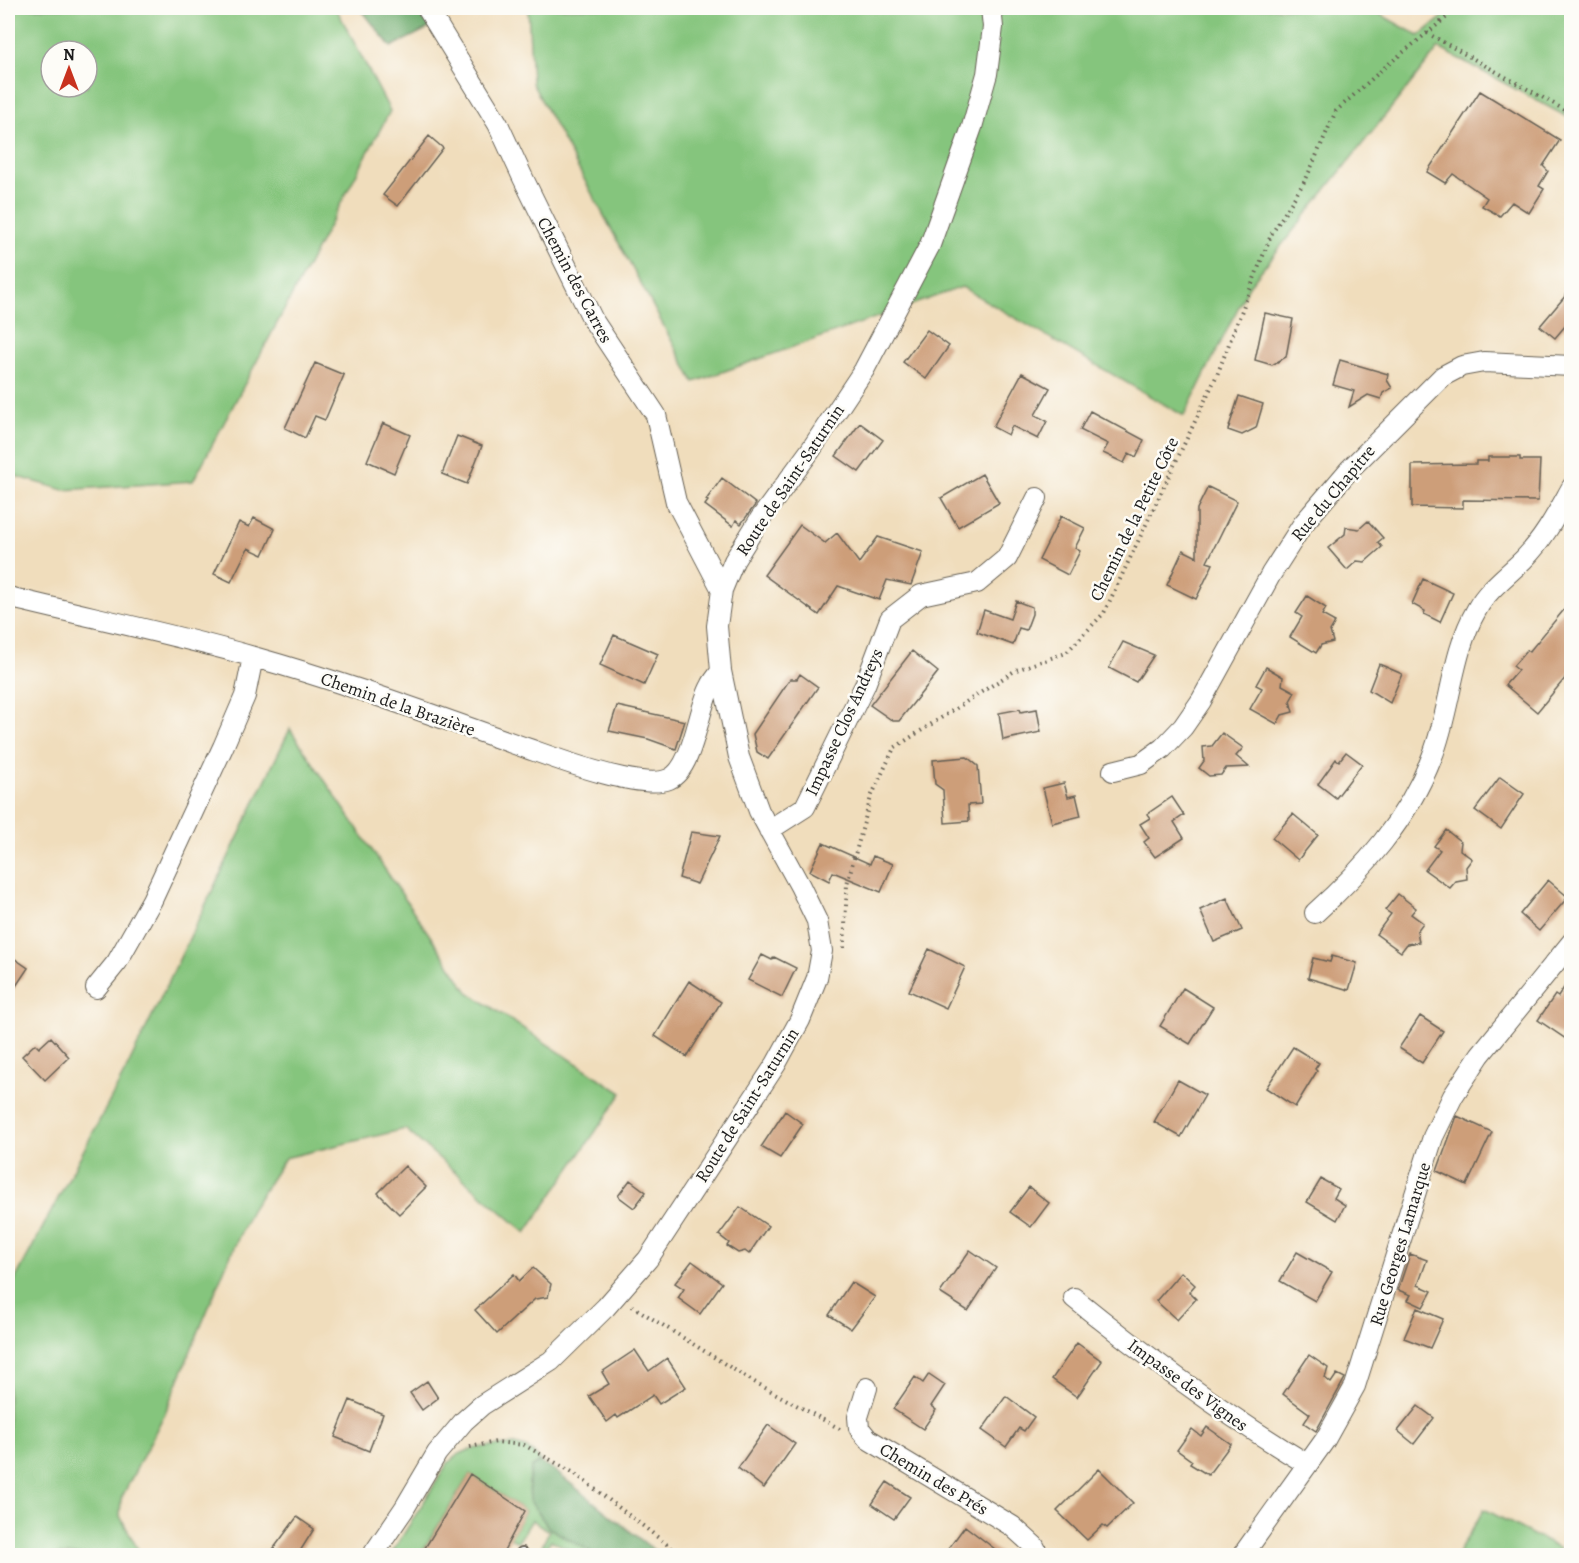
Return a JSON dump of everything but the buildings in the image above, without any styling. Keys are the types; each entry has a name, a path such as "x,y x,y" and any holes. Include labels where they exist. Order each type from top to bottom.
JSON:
{"street":[{"name":"Chemin des Carres","path":"427,8 498,124 593,320 656,416 676,502 722,590"},
{"name":"Route de Saint-Saturnin","path":"372,1556 404,1509 437,1453 464,1421 482,1406 551,1361 616,1296 648,1259 776,1064 800,1020 817,978 822,951 817,921 759,812 739,757 722,671 717,626 722,590 734,561 760,519 810,451 864,370 930,244 972,127 987,74 993,27 991,8"},
{"name":"Rue du Chapitre","path":"1113,771 1141,764 1163,748 1183,727 1201,701 1271,573 1303,524 1350,469 1443,375 1462,366 1484,362 1572,366"},
{"path":"1316,913 1345,886 1382,845 1413,798 1433,756 1464,639 1478,608 1550,528 1572,487"},
{"name":"Impasse Clos Andreys","path":"769,830 805,807 865,685 890,619 921,595 977,583 1007,558 1037,498"},
{"name":"Chemin de la Brazière","path":"8,597 253,657 338,683 580,767 652,781 668,780 678,773 696,732 710,687 722,671"},
{"path":"96,988 117,962 152,900 241,706 253,657"},
{"name":"Rue Georges Lamarque","path":"1242,1556 1324,1440 1355,1386 1433,1137 1453,1096 1480,1055 1572,942"},
{"name":"Impasse des Vignes","path":"1074,1298 1141,1352 1222,1410 1307,1464"},
{"path":"859,1428 858,1417 867,1388"},
{"name":"Chemin des Prés","path":"859,1428 868,1439 1012,1526 1034,1546 1039,1556"}],"path":[{"name":"Chemin de la Petite Côte","path":"843,956 847,884 871,797 894,748 1016,670 1066,653 1104,614 1217,375 1271,234 1306,179 1336,111 1458,8"},
{"path":"1426,33 1572,114"},
{"path":"616,1296 749,1379 840,1429 859,1428"},
{"path":"437,1453 496,1442 524,1445 574,1473 682,1556"}],"green space":[{"path":"8,8 336,8 390,111 193,481 64,490 8,474"},
{"path":"360,8 416,8 431,27 391,47"},
{"path":"528,8 1369,8 1419,36 1454,8 1571,8 1571,119 1439,48 1249,286 1184,416 962,287 694,382 532,83"},
{"path":"290,729 468,992 622,1093 526,1233 405,1129 285,1158 251,1210 165,1413 121,1499 120,1516 141,1555 8,1555 8,1293 126,1070"},
{"path":"515,1445 536,1455 540,1462 531,1469 530,1501 549,1528 594,1555 579,1555 551,1540 541,1555 538,1554 549,1531 532,1520 518,1542 510,1538 525,1511 470,1474 420,1555 390,1556 448,1463 462,1453 471,1450 488,1446"},
{"path":"540,1462 551,1468 660,1555 594,1555 549,1528 530,1501 531,1468"},
{"path":"1484,1509 1571,1555 1457,1555"}]}
